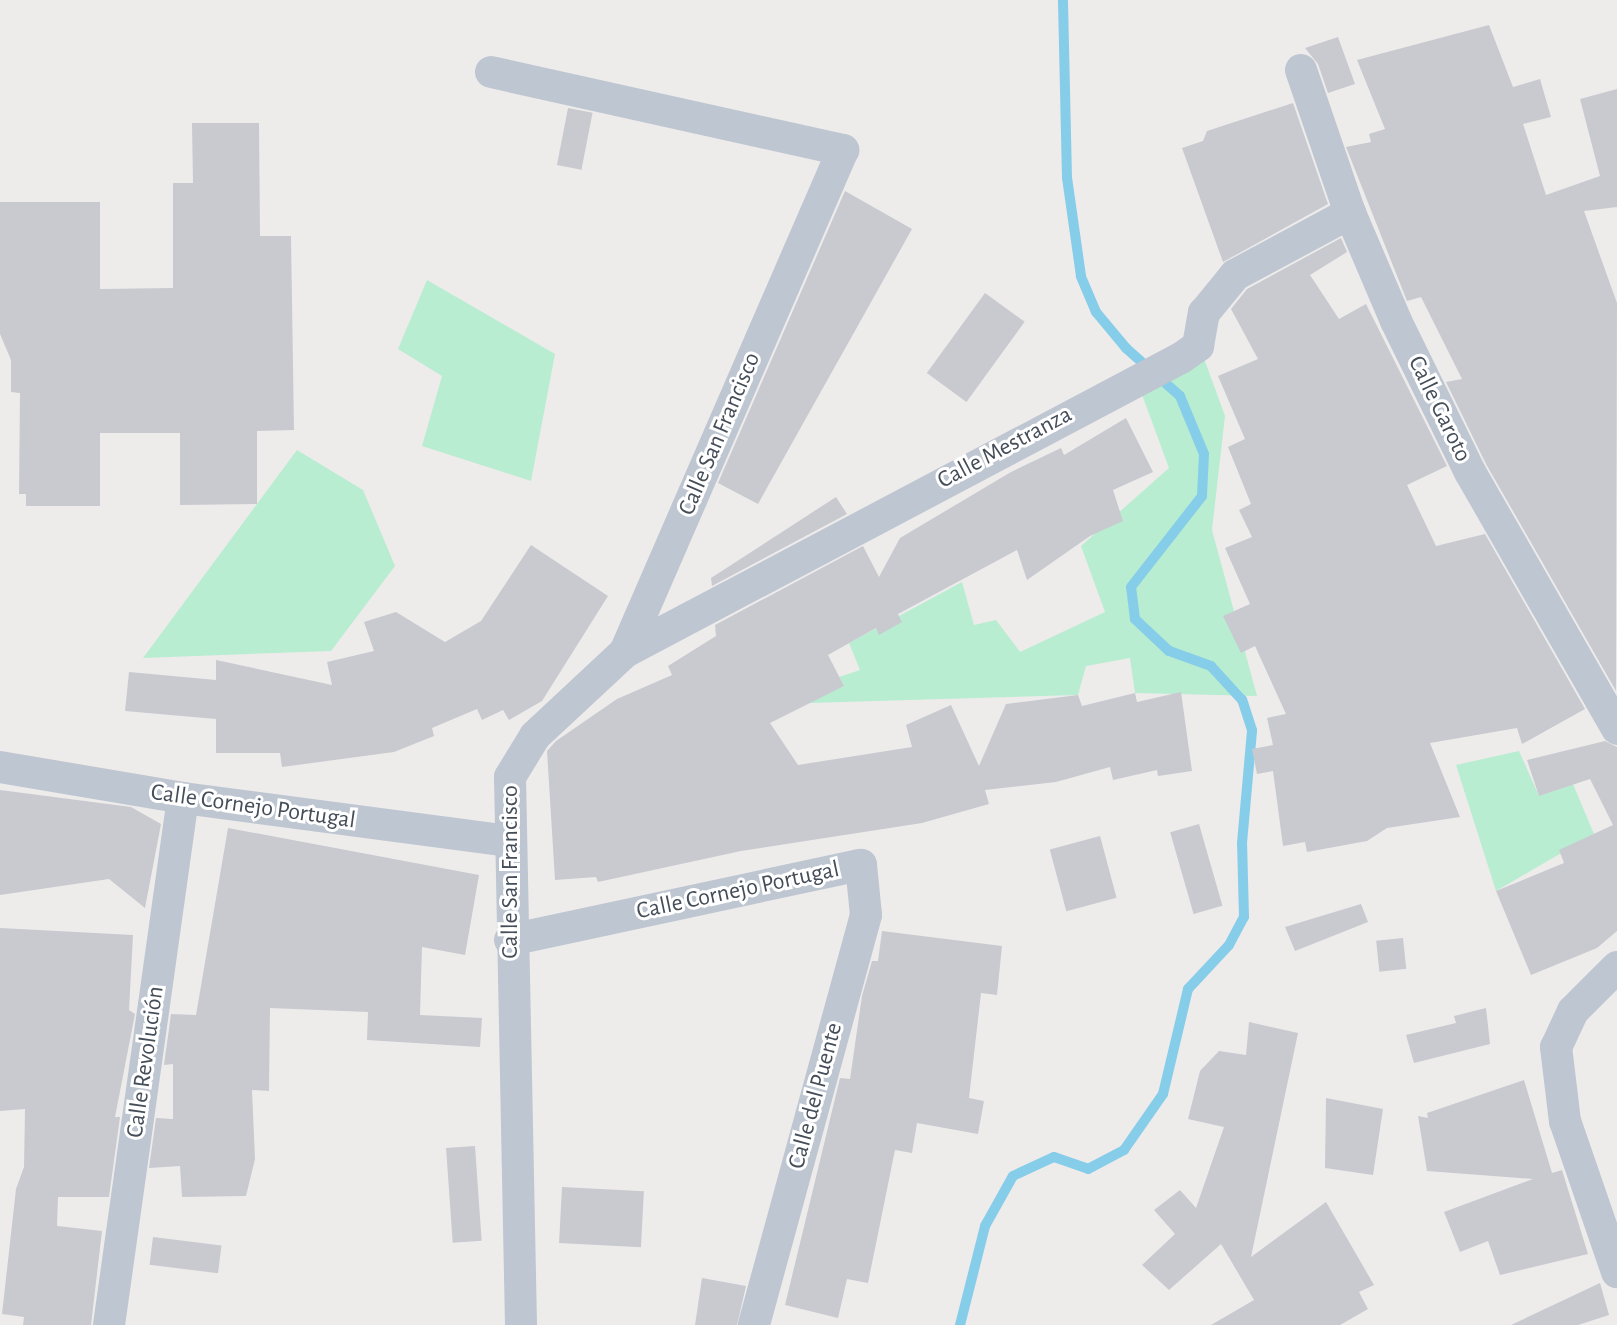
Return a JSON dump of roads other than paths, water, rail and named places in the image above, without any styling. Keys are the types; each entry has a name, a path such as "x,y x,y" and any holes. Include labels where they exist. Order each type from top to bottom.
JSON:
{"street":[{"name":"Calle Garoto","path":"1300,70 1350,213 1470,472 1616,730"},
{"name":"Calle San Francisco","path":"491,72 843,150 625,652 535,736 510,777 508,841 521,1325"},
{"name":"Calle Mestranza","path":"625,652 1084,406 1181,358 1198,346 1204,313 1235,274 1350,213"},
{"name":"Calle Cornejo Portugal","path":"0,767 183,798 508,841"},
{"name":"Calle Revolución","path":"109,1325 183,798"},
{"name":"Calle Cornejo Portugal","path":"510,940 861,865"},
{"name":"Calle del Puente","path":"754,1325 866,915 861,865"},
{"path":"1617,967 1573,1011 1556,1047 1565,1121 1617,1272"}],"waterway":[{"path":"960,1325 985,1226 1013,1176 1054,1157 1088,1169 1124,1150 1163,1094 1188,989 1229,945 1244,917 1242,843 1252,730 1242,700 1211,666 1169,651 1135,619 1131,587 1202,496 1204,454 1180,396 1126,348 1096,312 1081,276 1067,178 1063,0"}]}
